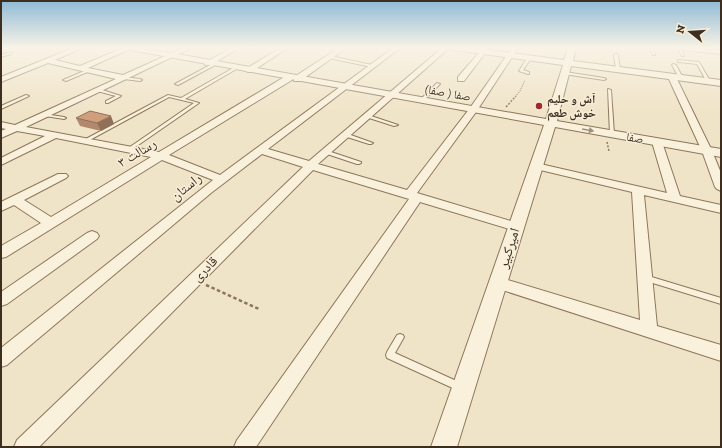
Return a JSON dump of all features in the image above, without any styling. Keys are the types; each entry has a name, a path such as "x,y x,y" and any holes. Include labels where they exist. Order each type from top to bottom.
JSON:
{"street":[{"path":"1,80 28,69"},
{"path":"85,69 124,78"},
{"path":"1,135 143,69"},
{"name":"صفا ( صفا)","path":"241,69 550,124"},
{"name":"رسالت ۳","path":"1,253 308,69"},
{"name":"راستان","path":"1,359 222,178 368,69"},
{"name":"قادری","path":"24,447 311,165 422,69"},
{"path":"461,79 469,69"},
{"path":"244,447 501,69"},
{"name":"امیرکبیر","path":"444,447 550,124 566,69"},
{"path":"618,69 721,83"},
{"path":"677,77 721,187"},
{"name":"صفا","path":"550,124 721,153"},
{"path":"1,125 161,156 222,178"},
{"path":"1,162 53,136"},
{"path":"657,142 675,199"},
{"path":"259,150 516,227"},
{"path":"536,166 721,209"},
{"path":"1,207 62,176"},
{"path":"638,190 649,330"},
{"path":"15,200 51,223"},
{"path":"1,300 92,236"},
{"path":"498,283 721,353"}],"lane":[{"path":"177,84 201,69"},
{"path":"182,100 234,69"},
{"path":"522,69 521,71 528,73"},
{"path":"584,69 604,79"},
{"path":"675,69 677,77"},
{"path":"701,69 708,81"},
{"path":"65,80 90,70"},
{"path":"124,78 140,80"},
{"path":"421,101 438,84"},
{"path":"98,90 119,96 107,102"},
{"path":"609,90 612,134"},
{"path":"1,108 27,96"},
{"path":"84,141 169,96 197,103 129,149"},
{"path":"45,115 64,118"},
{"path":"366,116 396,124"},
{"path":"346,135 371,143"},
{"path":"326,152 359,163"},
{"path":"645,278 721,301"},
{"path":"400,337 390,355 463,389"}],"path":[{"path":"499,115 520,91 528,73"},
{"path":"194,280 259,309"}],"building":[{"path":"90,111 111,116 97,123 76,118"}],"place":[{"name":"آش و حلیم خوش طعم","path":"539,106"}]}
